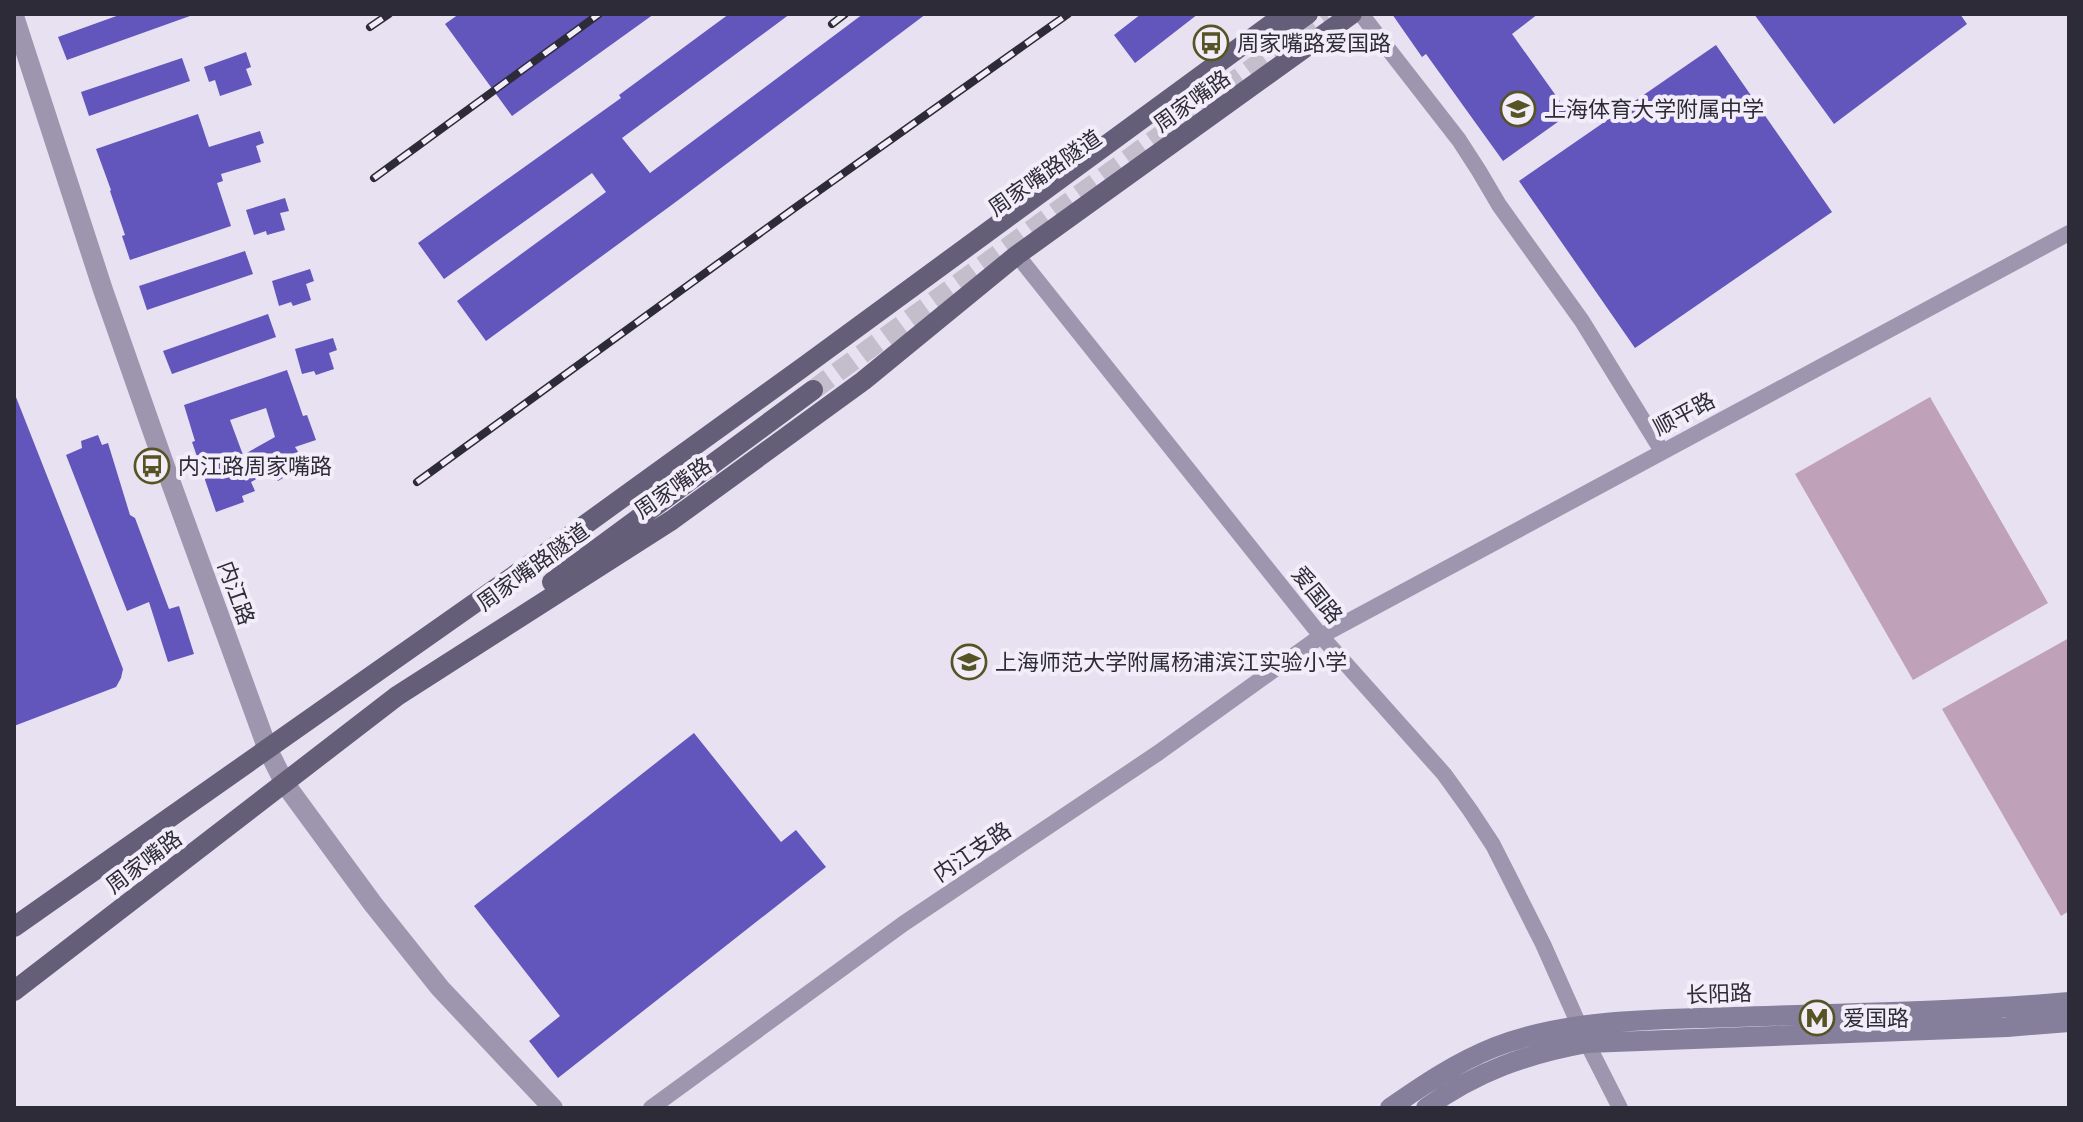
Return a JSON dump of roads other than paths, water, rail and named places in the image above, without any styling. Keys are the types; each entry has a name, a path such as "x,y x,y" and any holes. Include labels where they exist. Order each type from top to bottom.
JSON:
{"main road":[{"name":"周家嘴路","path":"14,927 268,750 806,365 1285,14"},
{"name":"周家嘴路隧道","path":"806,365 990,242 1308,14"},
{"name":"周家嘴路","path":"14,991 397,696 672,520 863,381 1017,255 1352,14"},
{"name":"周家嘴路隧道","path":"397,696 813,390"},
{"name":"长阳路","path":"1426,1108 1469,1080 1584,1034 1681,1019 2069,1002"},
{"name":"长阳路","path":"1390,1108 1436,1076 1495,1047 1550,1031 1584,1034 2007,1027 2069,1022"}],"street":[{"path":"1361,14 1459,140 1499,205 1582,321 1662,451"},
{"name":"内江路","path":"14,16 143,404 268,750 285,784 373,904 440,988 553,1108"},
{"name":"顺平路","path":"1321,636 2069,233"},
{"name":"爱国路","path":"1017,255 1321,636 1444,774 1470,810 1508,874 1620,1108"},
{"name":"内江支路","path":"651,1108 903,924 1158,753 1321,636"}],"tunnel":[{"path":"813,390 1326,14"}],"railway":[{"path":"370,27 389,14"},
{"path":"374,178 599,14"},
{"path":"832,24 845,14"},
{"path":"417,482 1068,14"}],"place":[{"name":"周家嘴路爱国路","path":"1211,43"},
{"name":"上海体育大学附属中学","path":"1518,109"},
{"name":"内江路周家嘴路","path":"152,466"},
{"name":"上海师范大学附属杨浦滨江实验小学","path":"969,662"},
{"name":"爱国路","path":"1817,1018"}]}
